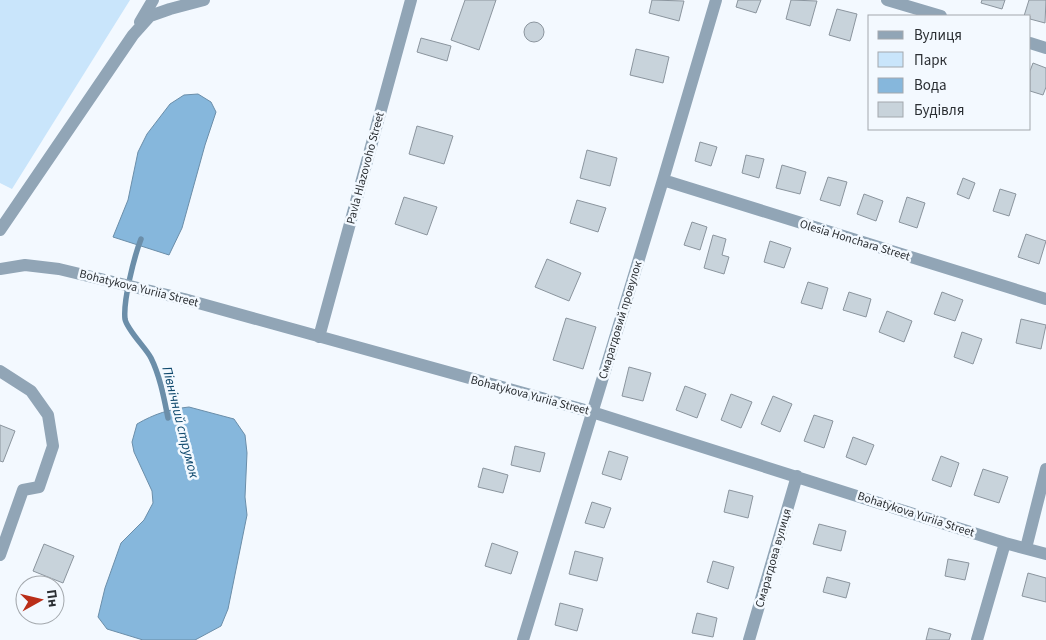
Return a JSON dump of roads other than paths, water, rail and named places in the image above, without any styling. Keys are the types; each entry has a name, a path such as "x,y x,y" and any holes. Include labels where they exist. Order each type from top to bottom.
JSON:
{"street":[{"path":"0,230 133,35 153,0"},
{"path":"133,35 150,16 204,0"},
{"name":"Pavla Hlazovoho Street","path":"319,336 411,0"},
{"name":"Смарагдовий провулок","path":"523,640 664,180 716,0"},
{"path":"887,0 937,15"},
{"path":"1031,43 1046,48"},
{"name":"Olesia Honchara Street","path":"664,180 1046,299"},
{"name":"Bohatykova Yuriia Street","path":"3,268 26,265 59,269 184,299 319,336 592,412 1005,543 1046,554"},
{"path":"0,372 31,391 48,415 53,446 40,487 23,490 0,555"},
{"path":"1026,548 1046,469"},
{"name":"Смарагдова вулиця","path":"749,640 797,476"},
{"path":"977,640 1005,543"}],"water":[{"path":"198,94 211,102 216,112 182,228 169,255 113,237 128,200 138,152 147,134 170,104 184,95"},
{"path":"189,407 234,419 245,435 247,453 245,497 247,515 228,609 221,626 195,640 143,640 107,629 98,617 105,588 121,543 144,520 153,503 152,491 134,452 132,442 137,424 162,412"}],"waterway":[{"name":"Північний струмок","path":"141,239 130,279 125,319 129,328 149,354 154,365 168,418"}]}
